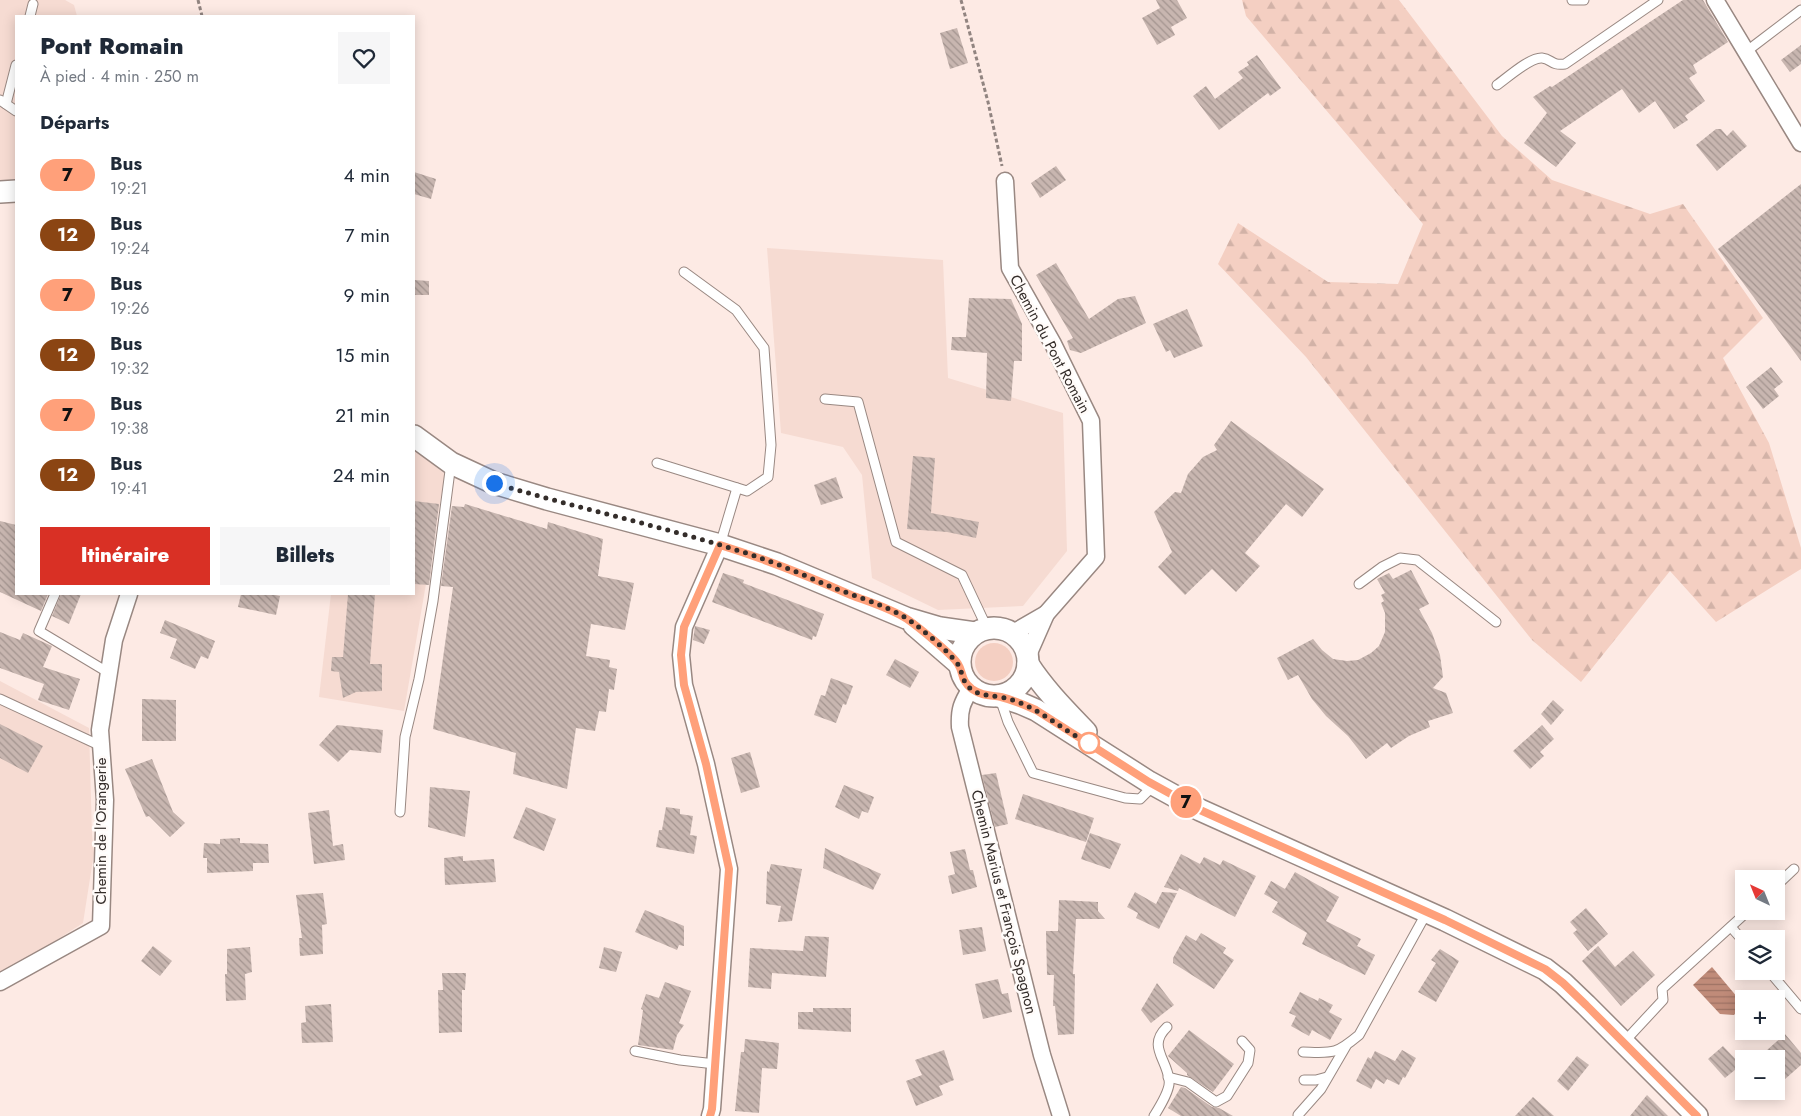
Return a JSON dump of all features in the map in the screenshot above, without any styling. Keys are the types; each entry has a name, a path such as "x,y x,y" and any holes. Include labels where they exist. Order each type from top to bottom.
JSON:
{"street":[{"path":"1715,0 1801,143"},
{"name":"Chemin du Pont Romain","path":"1005,181 1010,268 1053,344 1091,421 1096,557 1046,614 1013,633"},
{"path":"0,192 15,191"},
{"path":"415,437 451,463 494,483 720,545 777,564 906,618 940,628 981,630 996,628 1013,633 1025,646 1028,659 1038,680 1109,756"},
{"path":"710,1116 729,869 706,764 684,685 681,655 684,627 720,545"},
{"name":"Chemin de l'Orangerie","path":"0,982 101,926 105,800 100,730 114,640 129,595"},
{"name":"Chemin du Pont Romain","path":"1028,659 1046,614"},
{"path":"906,618 959,664"},
{"path":"981,630 968,639 963,646 959,664 961,674 971,688 979,694 989,696 1008,694 1016,688 1027,673 1028,659"},
{"name":"Chemin Marius et François Spagnon","path":"971,688 963,700 959,712 960,726 1042,1055 1061,1116"},
{"path":"999,696 1036,710 1154,785 1200,810 1427,912 1545,969 1563,983 1697,1116"}],"lane":[{"path":"1572,0 1584,0"},
{"path":"1498,85 1534,60 1544,58 1556,65 1564,64 1658,0"},
{"path":"30,15 33,4"},
{"path":"1747,51 1801,10"},
{"path":"15,68 3,102 15,110"},
{"path":"657,463 747,492 768,477 772,445 764,348 736,310 684,272"},
{"path":"825,399 858,402 896,542 962,575 981,630"},
{"path":"400,812 405,737 419,679 433,601 451,463"},
{"path":"720,545 737,488"},
{"path":"1359,584 1382,567 1400,558 1417,560 1496,622"},
{"path":"55,595 39,631 109,673"},
{"path":"999,696 1008,722 1033,773 1125,798 1140,799 1154,785"},
{"path":"0,699 101,746"},
{"path":"1785,878 1794,869"},
{"path":"1303,1052 1332,1053 1346,1046 1359,1035 1427,912"},
{"path":"1623,1042 1663,1000 1662,989 1738,920"},
{"path":"1731,927 1735,932"},
{"path":"1777,980 1801,1009"},
{"path":"1154,1116 1170,1081 1157,1043 1159,1034 1167,1027"},
{"path":"1168,1077 1188,1082 1216,1102 1227,1096 1248,1063 1250,1050 1242,1041"},
{"path":"1298,1115 1321,1089 1346,1046"},
{"path":"635,1051 680,1060 715,1064"},
{"path":"1304,1080 1316,1080 1327,1077"}],"path":[{"path":"198,0 202,15"},
{"path":"961,0 988,102 1005,181"}],"shaded area":[{"path":"0,0 65,0 74,5 77,15 15,15 15,185 0,185"},
{"path":"767,248 943,260 948,378 1063,413 1067,551 1023,606 938,610 872,578 862,475 843,447 781,433"},
{"path":"415,450 445,474 404,711 319,697 331,595 415,595"},
{"path":"0,681 89,728 94,853 83,923 13,968 0,973"},
{"path":"1712,967 1735,994 1735,1014 1720,1014 1693,985"}],"green space":[{"path":"1242,0 1399,0 1502,136 1552,180 1650,214 1683,204 1763,318 1723,358 1769,443 1801,548 1801,569 1716,622 1670,571 1581,682 1532,640 1306,357 1218,264 1238,223 1328,282 1398,284 1423,224 1246,16"},
{"path":"994,643 1008,648 1013,662 1008,676 994,681 980,676 975,662 980,648"}],"building":[{"path":"1156,0 1177,0 1187,18 1171,27 1175,35 1157,45 1142,18 1160,8"},
{"path":"1683,0 1703,0 1728,42 1693,65 1697,73 1689,78 1705,101 1685,116 1688,120 1674,129 1655,101 1639,113 1622,89 1560,131 1576,143 1556,167 1524,143 1547,113 1533,97 1550,86 1552,87"},
{"path":"957,28 968,63 950,69 940,33"},
{"path":"1801,45 1801,64 1790,72 1781,60"},
{"path":"1257,55 1281,88 1270,96 1268,93 1219,130 1193,96 1206,86 1215,99 1243,78 1238,72 1249,65 1247,62"},
{"path":"1716,129 1721,129 1727,136 1733,130 1747,146 1717,171 1696,145"},
{"path":"1056,166 1066,180 1040,198 1031,183"},
{"path":"415,172 436,179 431,199 415,194"},
{"path":"1801,184 1801,361 1718,249"},
{"path":"1056,263 1089,319 1118,299 1135,296 1146,323 1081,353 1070,350 1067,341 1073,338 1036,275"},
{"path":"415,280 429,281 429,295 415,295"},
{"path":"969,298 1011,299 1022,324 1022,361 1014,361 1011,401 986,398 987,353 951,350 952,337 966,337"},
{"path":"1187,309 1203,346 1174,358 1170,350 1166,352 1153,324"},
{"path":"1771,367 1783,382 1774,389 1779,396 1763,409 1746,387"},
{"path":"1231,421 1324,489 1302,517 1286,504 1245,553 1260,566 1236,592 1212,569 1185,595 1158,567 1172,552 1154,512 1175,492 1181,493 1188,474 1203,457 1217,450 1214,445"},
{"path":"913,456 935,458 931,513 979,522 976,538 947,532 907,529"},
{"path":"836,477 843,498 821,505 814,485"},
{"path":"415,501 439,504 429,585 415,584"},
{"path":"465,504 547,529 548,522 603,539 598,576 634,583 625,630 591,624 586,656 610,660 609,667 617,669 614,690 609,689 606,712 599,711 595,731 576,728 567,789 513,774 516,753 433,729 453,587 441,586 452,506 464,507"},
{"path":"0,521 15,525 15,595 48,595 41,611 0,592"},
{"path":"1411,570 1429,604 1419,609 1432,633 1440,655 1443,677 1433,688 1446,693 1453,713 1428,721 1430,727 1409,736 1391,748 1387,743 1366,759 1348,736 1326,716 1312,699 1298,675 1288,680 1277,658 1313,639 1333,659 1358,660 1371,653 1379,646 1385,632 1385,613 1381,603 1384,601 1381,595 1385,593 1377,579 1389,573 1393,579"},
{"path":"723,573 744,580 743,583 824,614 816,637 813,636 812,640 712,602"},
{"path":"61,595 81,595 69,624 52,616"},
{"path":"241,595 280,596 276,615 238,607"},
{"path":"348,595 375,595 370,664 382,664 382,691 356,692 343,698 339,672 331,671 332,657 343,657"},
{"path":"165,620 215,641 208,659 201,656 195,669 170,658 177,639 160,633"},
{"path":"695,626 710,630 704,644 693,640"},
{"path":"0,632 20,640 23,633 52,646 43,667 80,679 69,710 38,700 44,684 0,668"},
{"path":"895,659 919,672 910,688 886,675"},
{"path":"831,678 853,686 846,705 843,704 836,723 814,715 821,695 825,696"},
{"path":"142,699 176,700 176,741 142,741"},
{"path":"1553,700 1564,710 1551,725 1541,714"},
{"path":"0,724 43,746 28,773 0,758"},
{"path":"337,725 383,730 381,753 350,750 338,762 319,745"},
{"path":"1542,725 1554,739 1540,752 1544,756 1530,769 1513,751"},
{"path":"750,752 760,787 741,793 731,758"},
{"path":"152,759 173,812 185,823 170,837 149,816 146,817 125,769"},
{"path":"996,773 1008,824 995,827 982,775"},
{"path":"844,785 874,797 868,813 862,811 859,819 835,807"},
{"path":"430,787 470,791 465,837 428,827"},
{"path":"1023,794 1094,818 1086,842 1015,819"},
{"path":"526,807 556,819 544,851 513,838"},
{"path":"666,807 680,809 680,814 693,816 690,835 697,836 694,854 656,847 659,830 662,830"},
{"path":"329,810 333,846 343,844 345,860 314,864 308,813"},
{"path":"1090,833 1121,844 1110,869 1081,859"},
{"path":"240,838 240,843 268,844 269,863 253,863 253,871 207,873 207,858 203,858 204,843 220,844 220,839"},
{"path":"825,848 881,874 873,890 823,868"},
{"path":"965,849 970,870 973,870 977,887 952,894 948,876 955,874 950,852"},
{"path":"1181,854 1200,864 1204,857 1220,865 1223,860 1256,876 1235,917 1179,888 1178,891 1164,887"},
{"path":"463,856 463,861 494,859 496,882 445,885 444,858"},
{"path":"771,864 802,869 792,921 778,922 781,906 766,904 767,871 769,872"},
{"path":"1295,872 1339,897 1326,921 1361,939 1357,946 1375,955 1365,975 1302,944 1307,933 1272,912 1278,902 1264,894 1271,881 1285,889"},
{"path":"1135,892 1156,904 1162,892 1177,893 1159,929 1136,918 1138,913 1127,907"},
{"path":"323,893 327,924 322,925 323,954 300,956 299,938 302,938 296,895"},
{"path":"1059,900 1098,902 1098,911 1105,919 1076,919 1073,974 1075,974 1074,1034 1058,1035 1055,1006 1053,1006 1054,975 1047,975 1046,931 1058,931"},
{"path":"1586,908 1608,934 1588,951 1573,933 1577,930 1570,922"},
{"path":"645,910 684,926 684,946 679,945 677,950 635,932"},
{"path":"982,927 986,951 963,955 959,930"},
{"path":"1201,933 1226,948 1223,953 1234,960 1214,989 1173,963 1173,958 1186,935 1196,941"},
{"path":"805,936 829,937 826,977 772,973 771,989 748,987 750,948 803,951"},
{"path":"153,946 172,961 160,976 141,961"},
{"path":"1598,946 1615,967 1633,951 1655,975 1621,1006 1582,961"},
{"path":"250,947 252,972 245,974 246,1000 226,1001 225,974 227,974 227,949"},
{"path":"604,947 622,952 616,972 599,968"},
{"path":"1440,949 1459,961 1436,1002 1418,992 1436,963 1431,960"},
{"path":"442,973 466,973 465,990 462,990 462,1032 439,1033 438,990 443,990"},
{"path":"998,979 1002,994 1008,993 1012,1012 983,1019 975,984"},
{"path":"665,982 691,991 679,1023 684,1025 677,1035 673,1050 638,1045 643,1010 641,1009 646,994 659,998"},
{"path":"1157,983 1174,1005 1151,1023 1141,1010"},
{"path":"1300,992 1318,1001 1319,998 1333,1005 1329,1012 1342,1019 1330,1040 1312,1030 1309,1036 1291,1026 1296,1016 1289,1013"},
{"path":"331,1004 333,1042 302,1043 301,1023 306,1022 305,1006"},
{"path":"813,1008 851,1008 851,1032 798,1029 798,1012 813,1012"},
{"path":"1189,1030 1234,1064 1213,1092 1187,1075 1168,1056"},
{"path":"1785,1034 1801,1053 1801,1065 1785,1079 1785,1050 1767,1050 1778,1040 1785,1040"},
{"path":"745,1039 779,1043 777,1069 762,1068 759,1113 735,1111 741,1052 744,1052"},
{"path":"1723,1046 1735,1059 1735,1070 1725,1078 1708,1059"},
{"path":"944,1050 954,1080 939,1086 943,1095 916,1106 906,1081 922,1075 915,1060"},
{"path":"1402,1050 1416,1058 1399,1085 1387,1079 1384,1084 1376,1079 1371,1089 1356,1081 1368,1057 1371,1059 1375,1051 1395,1061"},
{"path":"1577,1056 1589,1065 1568,1091 1557,1081"},
{"path":"1181,1087 1212,1107 1219,1108 1233,1116 1181,1116 1168,1108"},
{"path":"1647,1095 1668,1116 1630,1116"},
{"path":"1533,1097 1554,1116 1515,1116"}],"bus line":[{"name":"7","path":"710,1116 729,869 706,764 684,685 681,655 684,627 720,545 777,564 906,618 959,664 965,682 979,694 999,696 1036,710 1149,782 1200,810 1445,920 1545,969 1586,1005 1697,1116"}],"route":[{"path":"494,483 754,556 906,618 959,664 965,682 979,694 999,696 1036,710 1089,743"}]}
